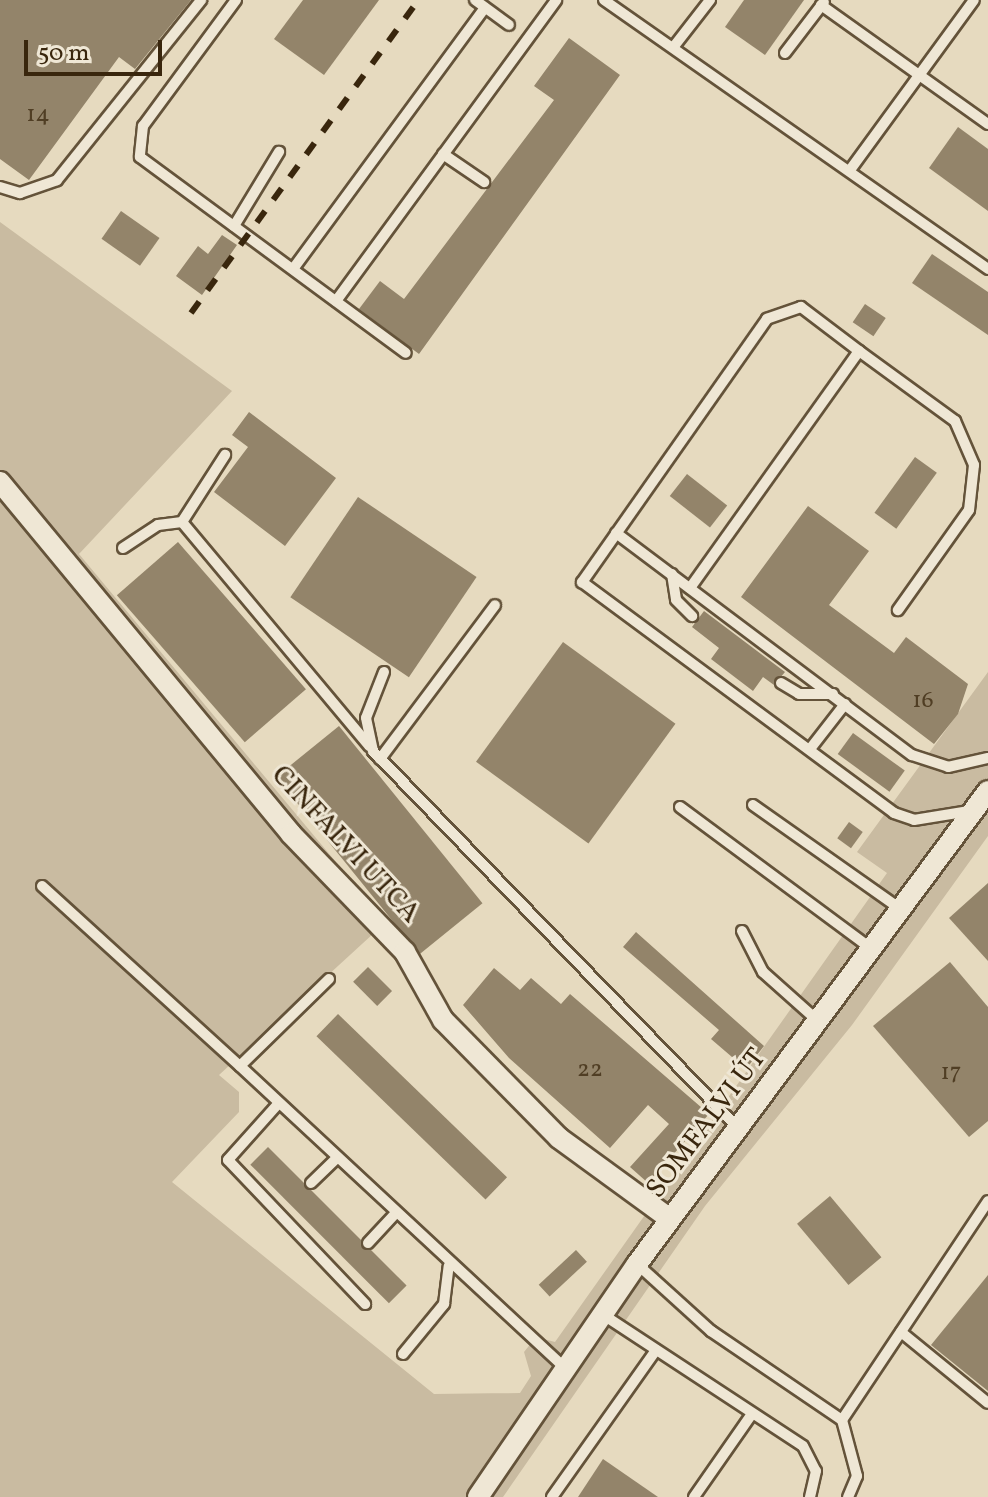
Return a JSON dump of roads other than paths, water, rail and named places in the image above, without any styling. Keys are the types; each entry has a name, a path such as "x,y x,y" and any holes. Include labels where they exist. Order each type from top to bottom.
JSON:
{"street":[{"name":"CINFALVI UTCA","path":"0,482 291,834 405,952 443,1020 559,1138 670,1219"},
{"name":"SOMFALVI ÚT","path":"478,1497 637,1264 903,911 988,791"}],"lane":[{"path":"0,187 20,193 57,180 201,0"},
{"path":"236,0 137,143 146,163 406,353"},
{"path":"336,301 556,0"},
{"path":"604,0 675,45 988,269"},
{"path":"675,45 710,0"},
{"path":"850,170 974,0"},
{"path":"293,269 479,2 509,25"},
{"path":"785,53 823,3 988,124"},
{"path":"234,226 266,184 279,152"},
{"path":"443,154 484,182"},
{"path":"898,610 969,510 974,465 955,421 801,307 767,319 582,582 894,813 914,820 975,810"},
{"path":"690,588 859,351"},
{"path":"182,522 225,455"},
{"path":"123,548 158,525 182,522"},
{"path":"182,522 377,755 461,849 606,984 739,1129"},
{"path":"616,533 845,704 930,763 969,767 988,758"},
{"path":"672,574 676,600 692,616"},
{"path":"377,755 495,605"},
{"path":"377,755 366,718 384,672"},
{"path":"781,683 799,694 833,694"},
{"path":"810,749 845,704"},
{"path":"753,805 903,911"},
{"path":"680,807 874,950"},
{"path":"42,886 240,1066 449,1266 566,1369"},
{"path":"742,931 763,972 819,1022"},
{"path":"240,1066 329,979"},
{"path":"278,1104 228,1160 365,1304"},
{"path":"311,1183 336,1159"},
{"path":"842,1420 988,1201"},
{"path":"368,1243 394,1215"},
{"path":"637,1264 711,1331 842,1420 857,1476 848,1497"},
{"path":"403,1354 444,1304 449,1266"},
{"path":"602,1314 803,1446 816,1471 810,1497"},
{"path":"901,1332 988,1403"},
{"path":"552,1497 656,1350"},
{"path":"694,1497 752,1414"}],"railway":[{"path":"191,313 418,0"}]}
